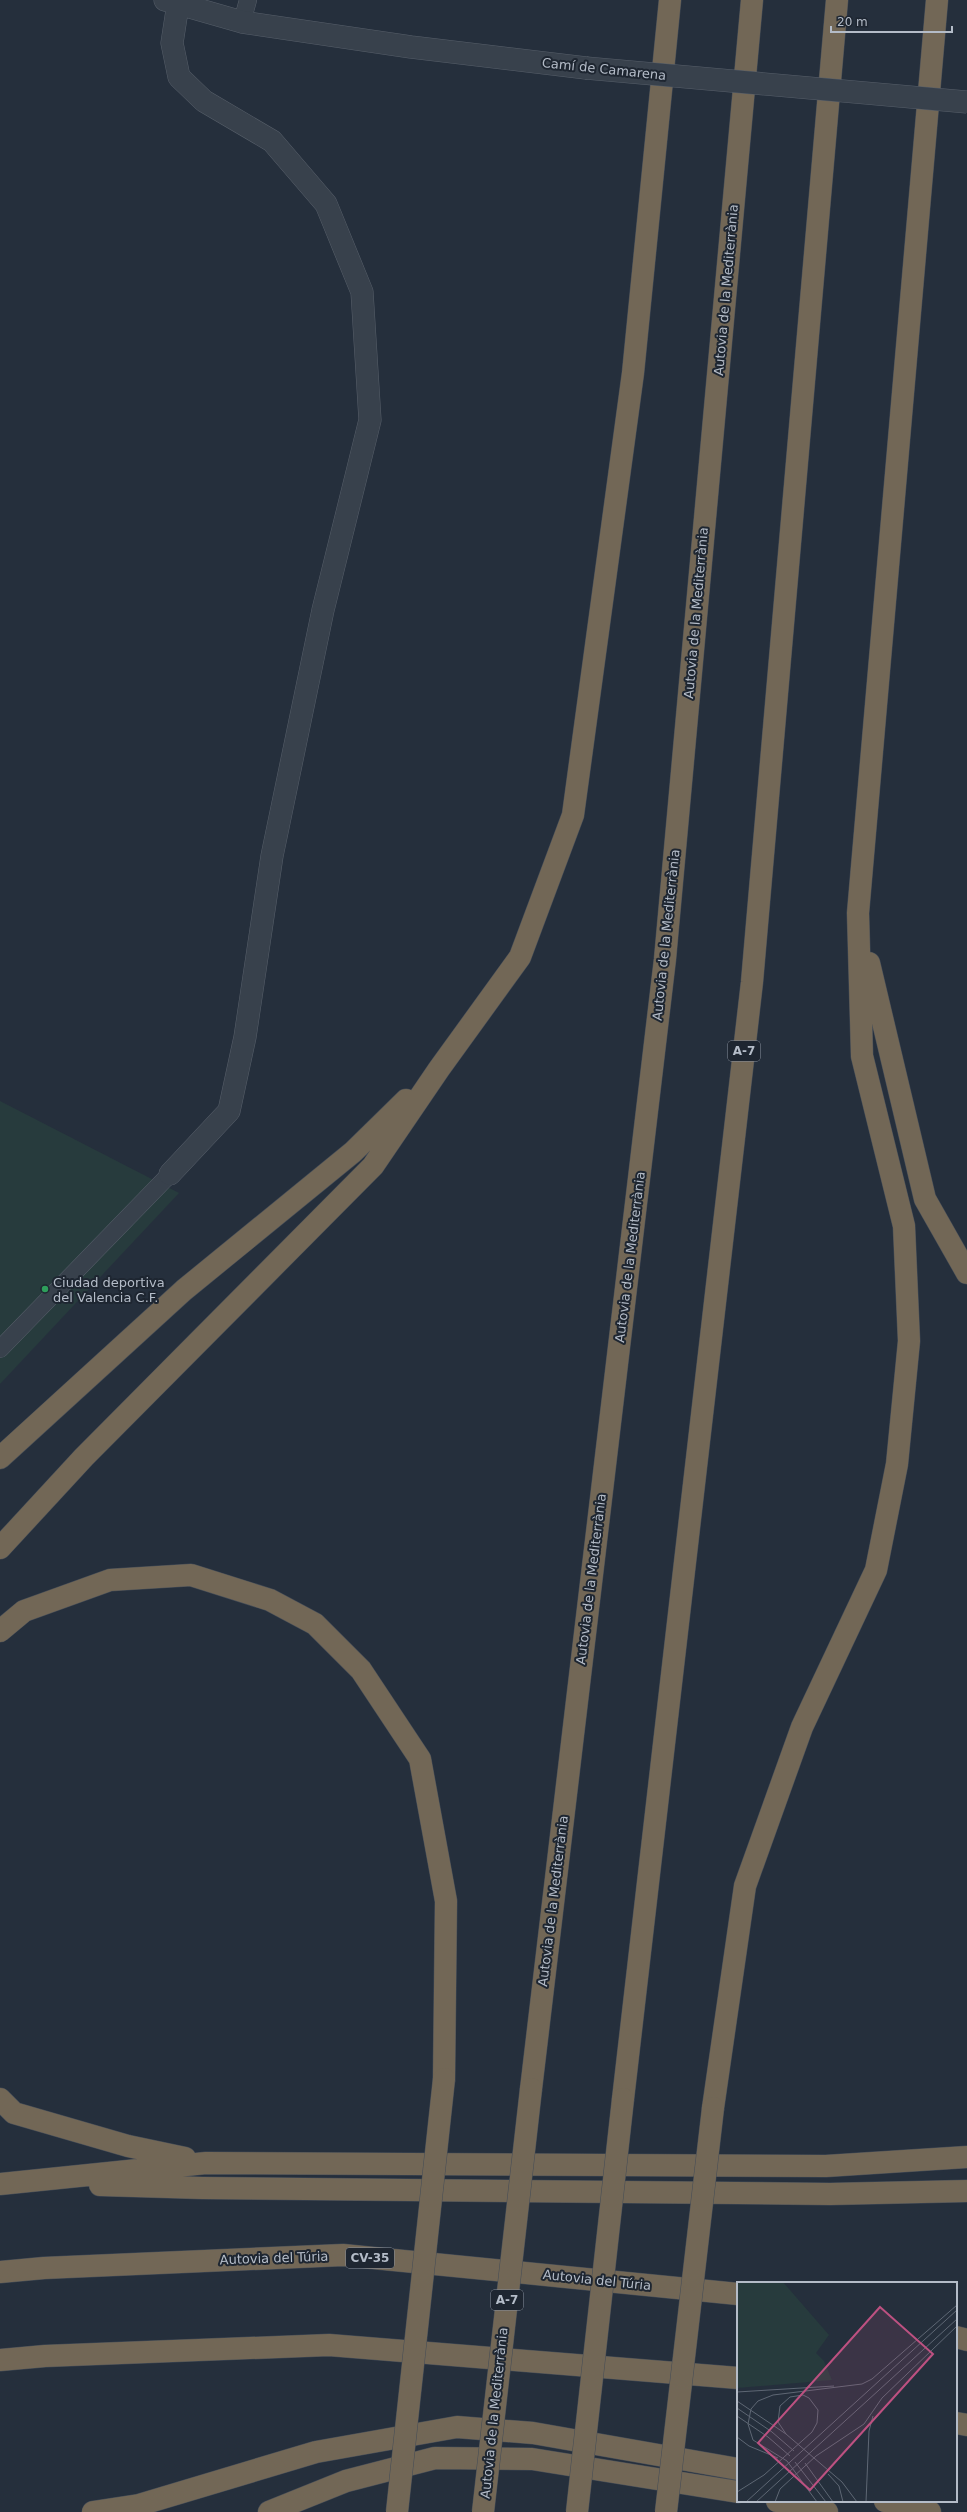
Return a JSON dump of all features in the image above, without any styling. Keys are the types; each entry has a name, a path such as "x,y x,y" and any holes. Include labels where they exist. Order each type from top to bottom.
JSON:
{"highway":[{"path":"0,1548 84,1457 373,1166 439,1069 520,957 574,815 632,373 670,0"},
{"name":"Autovia de la Mediterrània","path":"483,2512 531,2089 665,959 752,0"},
{"name":"A-7","path":"577,2512 623,2099 752,982 837,0"},
{"path":"666,2512 713,2108 745,1886 802,1727 876,1570 897,1464 909,1341 904,1226 862,1056 858,913 937,0"},
{"path":"858,913 889,1051 925,1199 967,1273"},
{"path":"0,1458 184,1290 353,1152 439,1069"},
{"path":"0,1631 24,1611 110,1580 191,1575 270,1600 315,1624 361,1670 420,1759 446,1901 444,2079 397,2512"},
{"path":"0,2099 14,2113 128,2146 206,2162"},
{"path":"8,2183 206,2162 826,2166 967,2157"},
{"path":"8,2183 210,2188 830,2194 967,2191"},
{"name":"Autovia del Túria","path":"0,2272 52,2268 343,2255 737,2294"},
{"path":"957,2337 967,2340"},
{"path":"0,2360 45,2356 329,2345 737,2378"},
{"path":"957,2423 967,2425"},
{"path":"93,2512 139,2505 316,2452 457,2427 533,2433 737,2469"},
{"path":"269,2512 346,2481 435,2458 532,2459 737,2492"},
{"path":"782,2502 827,2512"},
{"path":"889,2502 930,2512"}],"street":[{"name":"Camí de Camarena","path":"171,2 242,22 411,46 586,68 967,102"},
{"path":"170,1174 229,1111 245,1037 272,856 323,610 370,420 362,292 326,204 272,141 204,102 179,77 172,43 171,2"}],"lane":[{"path":"242,22 248,0"},
{"path":"0,1349 170,1174"}],"green space":[{"name":"Ciudad deportiva del Valencia C.F.","path":"0,1101 179,1193 0,1384"}],"place":[{"name":"Ciudad deportiva del Valencia C.F.","path":"45,1289"}]}
